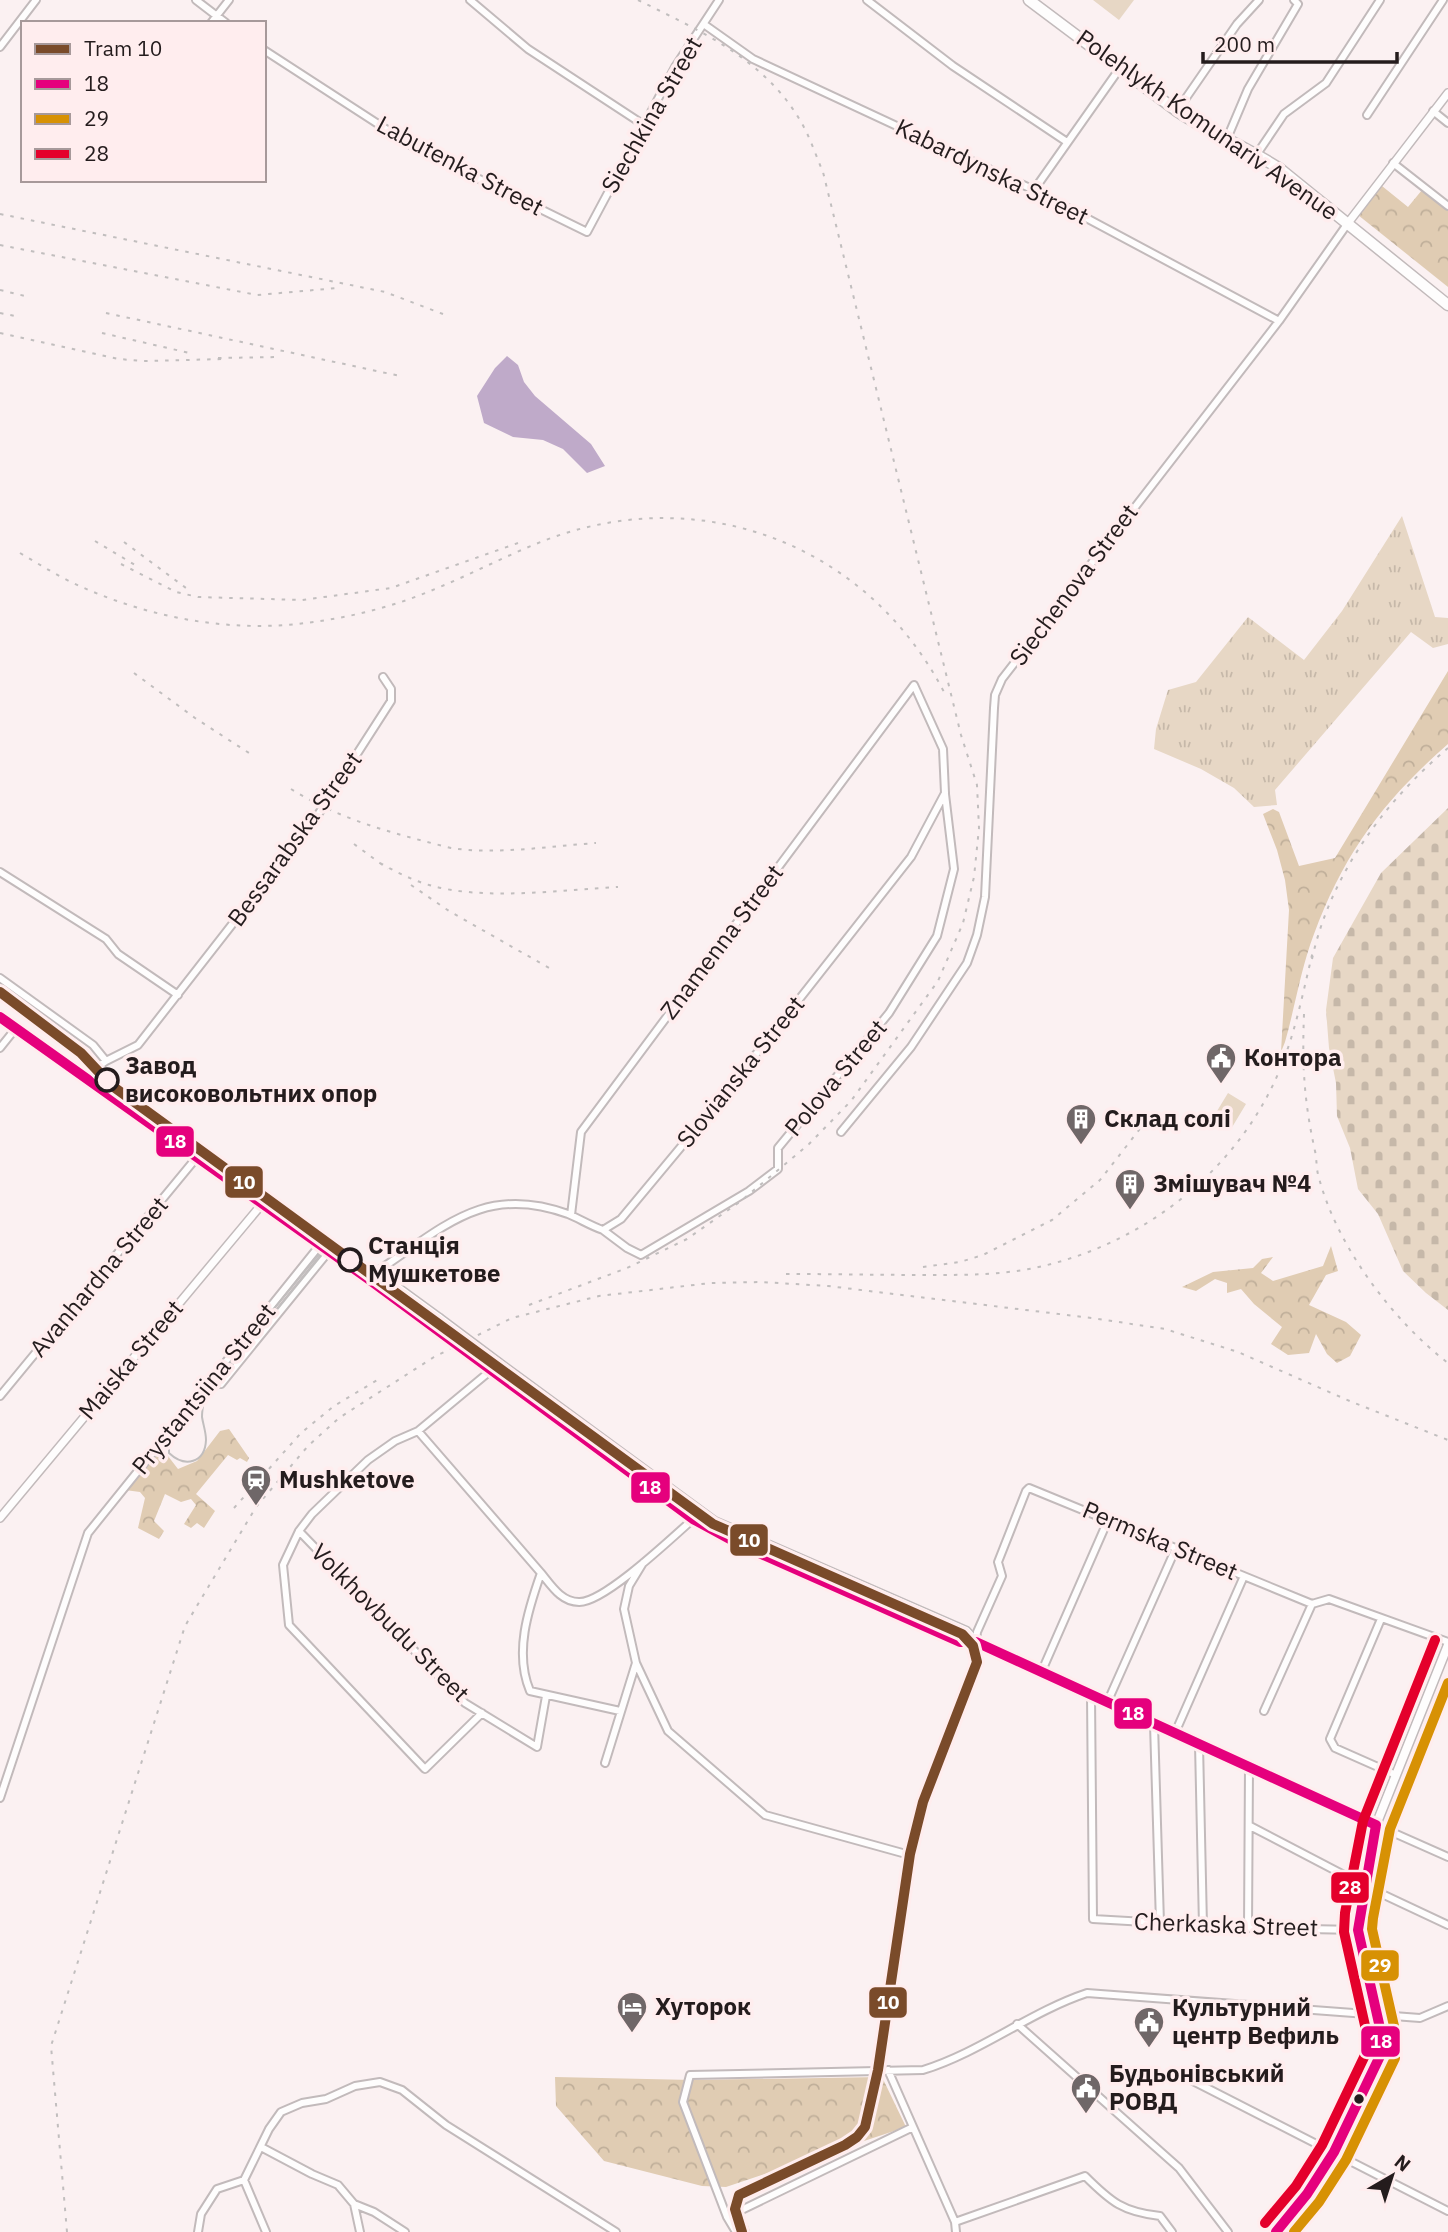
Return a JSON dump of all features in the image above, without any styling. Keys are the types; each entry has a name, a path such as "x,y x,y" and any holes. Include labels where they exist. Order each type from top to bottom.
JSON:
{"main road":[{"name":"Polehlykh Komunariv Avenue","path":"1029,0 1177,111 1226,141 1256,154 1348,223 1448,305"},
{"path":"0,1017 431,1325 495,1366 714,1521 966,1631 976,1642 1041,1673 1376,1825"},
{"path":"367,1278 376,1272 439,1318 495,1366 693,1519 741,1545 960,1642 976,1642"},
{"path":"1276,2232 1307,2194 1334,2152 1381,2054 1377,2014 1359,1930 1359,1916 1376,1825 1448,1643"}],"street":[{"path":"0,47 36,0"},
{"path":"196,0 223,21"},
{"path":"213,21 229,0"},
{"path":"470,0 528,48 644,125"},
{"name":"Siechkina Street","path":"587,232 674,67 705,25 719,0"},
{"path":"867,0 953,66 1067,142"},
{"path":"1177,111 1237,23 1259,0"},
{"path":"1256,154 1284,114 1326,83 1380,0"},
{"path":"1367,114 1443,0"},
{"path":"1226,141 1248,89 1296,2"},
{"name":"Kabardynska Street","path":"705,25 753,58 1034,190 1279,321"},
{"name":"Labutenka Street","path":"266,51 412,146 587,232"},
{"path":"1034,190 1120,68"},
{"name":"Siechenova Street","path":"841,1132 911,1047 948,996 967,963 977,935 985,897 995,695 1002,679 1279,321 1348,223 1448,93"},
{"path":"1433,111 1448,123"},
{"path":"1393,163 1448,206"},
{"name":"Bessarabska Street","path":"83,1077 106,1061 138,1045 319,813 393,696 383,677"},
{"name":"Znamenna Street","path":"571,1215 581,1132 914,685 943,749 945,793"},
{"name":"Slovianska Street","path":"603,1230 621,1219 720,1100 903,868 945,793"},
{"name":"Polova Street","path":"603,1230 641,1255 749,1191 778,1169 778,1148 889,1013 937,936 954,869 945,793"},
{"path":"0,872 106,939 118,954 178,995"},
{"path":"0,978 93,1045 106,1061"},
{"path":"0,1048 16,1028"},
{"name":"Avanhardna Street","path":"0,1396 197,1157"},
{"path":"376,1272 463,1215 491,1205 520,1203 571,1215 603,1230"},
{"name":"Maiska Street","path":"0,1518 262,1204"},
{"name":"Prystantsiina Street","path":"8,1774 88,1533 320,1245"},
{"name":"Prystantsiina Street","path":"221,1384 329,1251"},
{"name":"Volkhovbudu Street","path":"482,1713 425,1769 289,1625 283,1565 299,1531 312,1514 368,1460 395,1441 418,1431 495,1366"},
{"path":"418,1431 563,1598 579,1602 595,1598 643,1563 701,1512"},
{"name":"Permska Street","path":"976,1642 977,1632 1002,1576 998,1562 1030,1488 1312,1604 1329,1600 1448,1643"},
{"path":"1041,1673 1108,1520"},
{"name":"Volkhovbudu Street","path":"299,1531 465,1703 537,1747 546,1696"},
{"path":"1107,1703 1176,1548"},
{"path":"643,1563 629,1586 624,1609 636,1663 668,1731 765,1815 906,1854"},
{"path":"541,1573 527,1613 524,1644 524,1675 530,1691 620,1711"},
{"path":"1175,1734 1244,1576"},
{"path":"1264,1711 1312,1604"},
{"path":"1381,1619 1330,1739 1335,1748 1396,1775"},
{"path":"605,1763 636,1663"},
{"name":"Cherkaska Street","path":"1091,1695 1093,1919 1248,1928 1359,1930"},
{"path":"1154,1724 1160,1923"},
{"path":"1199,1744 1203,1926"},
{"path":"1248,1928 1249,1767"},
{"path":"0,1772 8,1774 0,1798"},
{"path":"1376,1825 1448,1856"},
{"path":"1250,1826 1365,1886 1448,1925"},
{"path":"736,2232 727,2217 683,2102 690,2075 923,2070 954,2060 1017,2024 1087,1993 1420,2018 1448,2006"},
{"path":"1017,2024 1179,2168 1228,2232"},
{"path":"888,2070 955,2222 955,2232"},
{"path":"1193,2081 1448,2211"},
{"path":"198,2232 201,2214 218,2189 243,2180 269,2129 281,2112 302,2103 326,2099 355,2086 380,2082 402,2090 446,2125 616,2232"},
{"path":"727,2217 913,2127"},
{"path":"261,2147 312,2175 338,2185 354,2204 405,2232"},
{"path":"955,2222 1085,2176 1107,2198 1137,2213 1160,2216 1172,2232"},
{"path":"243,2180 266,2232"},
{"path":"354,2204 360,2232"},
{"path":"727,2217 743,2226 745,2232"}],"green space":[{"path":"1093,0 1134,0 1119,20"},
{"path":"1382,186 1408,207 1422,190 1448,210 1448,287 1358,215"},
{"path":"1402,516 1435,617 1448,618 1448,644 1433,648 1411,632 1275,790 1277,805 1254,807 1234,788 1201,769 1154,749 1156,729 1168,690 1196,682 1248,617 1304,660 1342,611"},
{"path":"1448,671 1448,744 1385,808 1352,853 1338,878 1309,947 1281,1052 1289,910 1277,850 1263,814 1273,809 1279,812 1299,866 1335,858"},
{"path":"1448,808 1448,1310 1403,1271 1378,1214 1358,1189 1350,1148 1337,1116 1336,1083 1329,1048 1326,1010 1333,958 1381,873"},
{"path":"1228,1093 1246,1104 1231,1129 1214,1116"},
{"path":"1331,1246 1338,1271 1326,1275 1309,1305 1346,1322 1361,1335 1350,1356 1337,1363 1327,1354 1316,1334 1309,1353 1288,1355 1271,1344 1282,1327 1254,1304 1241,1289 1227,1293 1227,1283 1215,1279 1196,1291 1182,1287 1213,1272 1253,1268 1262,1259 1273,1257 1261,1273 1273,1281 1323,1266"},
{"path":"229,1429 249,1458 247,1462 228,1455 196,1494 215,1511 204,1528 197,1523 191,1528 184,1524 196,1505 191,1499 181,1502 165,1494 154,1521 164,1531 159,1539 138,1528 145,1498 140,1492 125,1490 152,1448 161,1447 178,1469 197,1461 220,1431"},
{"path":"555,2077 693,2080 882,2077 906,2127 726,2187 702,2186 604,2161 556,2106"}],"shaded area":[{"path":"507,356 518,365 524,382 535,396 591,444 605,466 587,473 563,449 543,440 513,437 484,423 477,396 495,368"}],"tram line":[{"name":"10","path":"0,992 81,1053 111,1085 713,1524 962,1634 973,1646 977,1662 923,1802 910,1854 878,2070 865,2127 845,2145 739,2195 735,2209 742,2232"},
{"path":"310,1232 318,1233 324,1245 324,1252 204,1399 202,1417 206,1440 202,1454 187,1462 175,1458 169,1453 169,1441 175,1429 319,1254 321,1245 310,1232"}],"railway":[{"path":"529,1305 627,1268 687,1239 741,1201 809,1144 851,1101 938,981 963,923 974,877 979,828 977,785 961,735 823,172 813,147 786,100 750,64 685,23 638,0"},
{"path":"0,214 385,292 443,314"},
{"path":"0,245 257,295 338,288"},
{"path":"0,290 25,296"},
{"path":"0,313 20,317"},
{"path":"106,313 400,376"},
{"path":"0,333 119,359 226,359"},
{"path":"102,333 194,354"},
{"path":"218,358 281,357"},
{"path":"20,553 71,582 125,604 210,623 268,626 332,619 384,607 435,589 551,538 609,523 667,518 724,524 778,540 828,565 874,600 913,643 945,694"},
{"path":"95,541 135,565"},
{"path":"124,542 186,588"},
{"path":"121,564 176,592 198,597 302,600 391,588 518,543"},
{"path":"134,673 195,718 249,753"},
{"path":"1312,959 1320,928 1332,899 1363,843 1402,792 1448,748"},
{"path":"291,789 348,818 451,848 505,850 596,843"},
{"path":"354,844 388,869"},
{"path":"380,863 404,876 451,890 523,893 618,887"},
{"path":"411,885 449,911 551,969"},
{"path":"786,1274 954,1275 1017,1271 1069,1259 1108,1244 1144,1225 1178,1202 1209,1175 1236,1144 1259,1111 1278,1074 1289,1044 1313,951"},
{"path":"1304,1014 1306,1099 1318,1175 1327,1204 1369,1280 1407,1326 1448,1363"},
{"path":"923,1267 960,1262 983,1255 1052,1220 1100,1180 1157,1107"},
{"path":"67,2232 51,2046 185,1626 256,1507 308,1446 339,1418 434,1357 512,1318 599,1296 711,1283 760,1282 828,1286 1165,1329 1238,1352 1448,1440"},
{"path":"234,1508 301,1433 334,1406 379,1379"}],"transit line":[{"name":"18","path":"0,1017 367,1278 693,1519 741,1545 960,1642 976,1642 1376,1825"},
{"name":"28","path":"1265,2223 1296,2186 1322,2145 1367,2051 1366,2030 1344,1932 1345,1913 1363,1821 1435,1640"},
{"name":"29","path":"1294,2232 1319,2202 1346,2160 1395,2058 1394,2026 1372,1929 1373,1918 1390,1829 1448,1683"},
{"name":"18","path":"1276,2232 1307,2194 1334,2152 1381,2054 1380,2028 1358,1930 1376,1825"}],"place":[{"name":"Завод високовольтних опор","path":"107,1080"},
{"name":"Контора","path":"1221,1085"},
{"name":"Склад солі","path":"1081,1146"},
{"name":"Змішувач №4","path":"1130,1211"},
{"name":"Станція Мушкетове","path":"350,1260"},
{"name":"Mushketove","path":"256,1507"},
{"name":"Хуторок","path":"632,2034"},
{"name":"Культурний центр Вефиль","path":"1149,2049"},
{"name":"Будьонівський РОВД","path":"1086,2115"}]}
